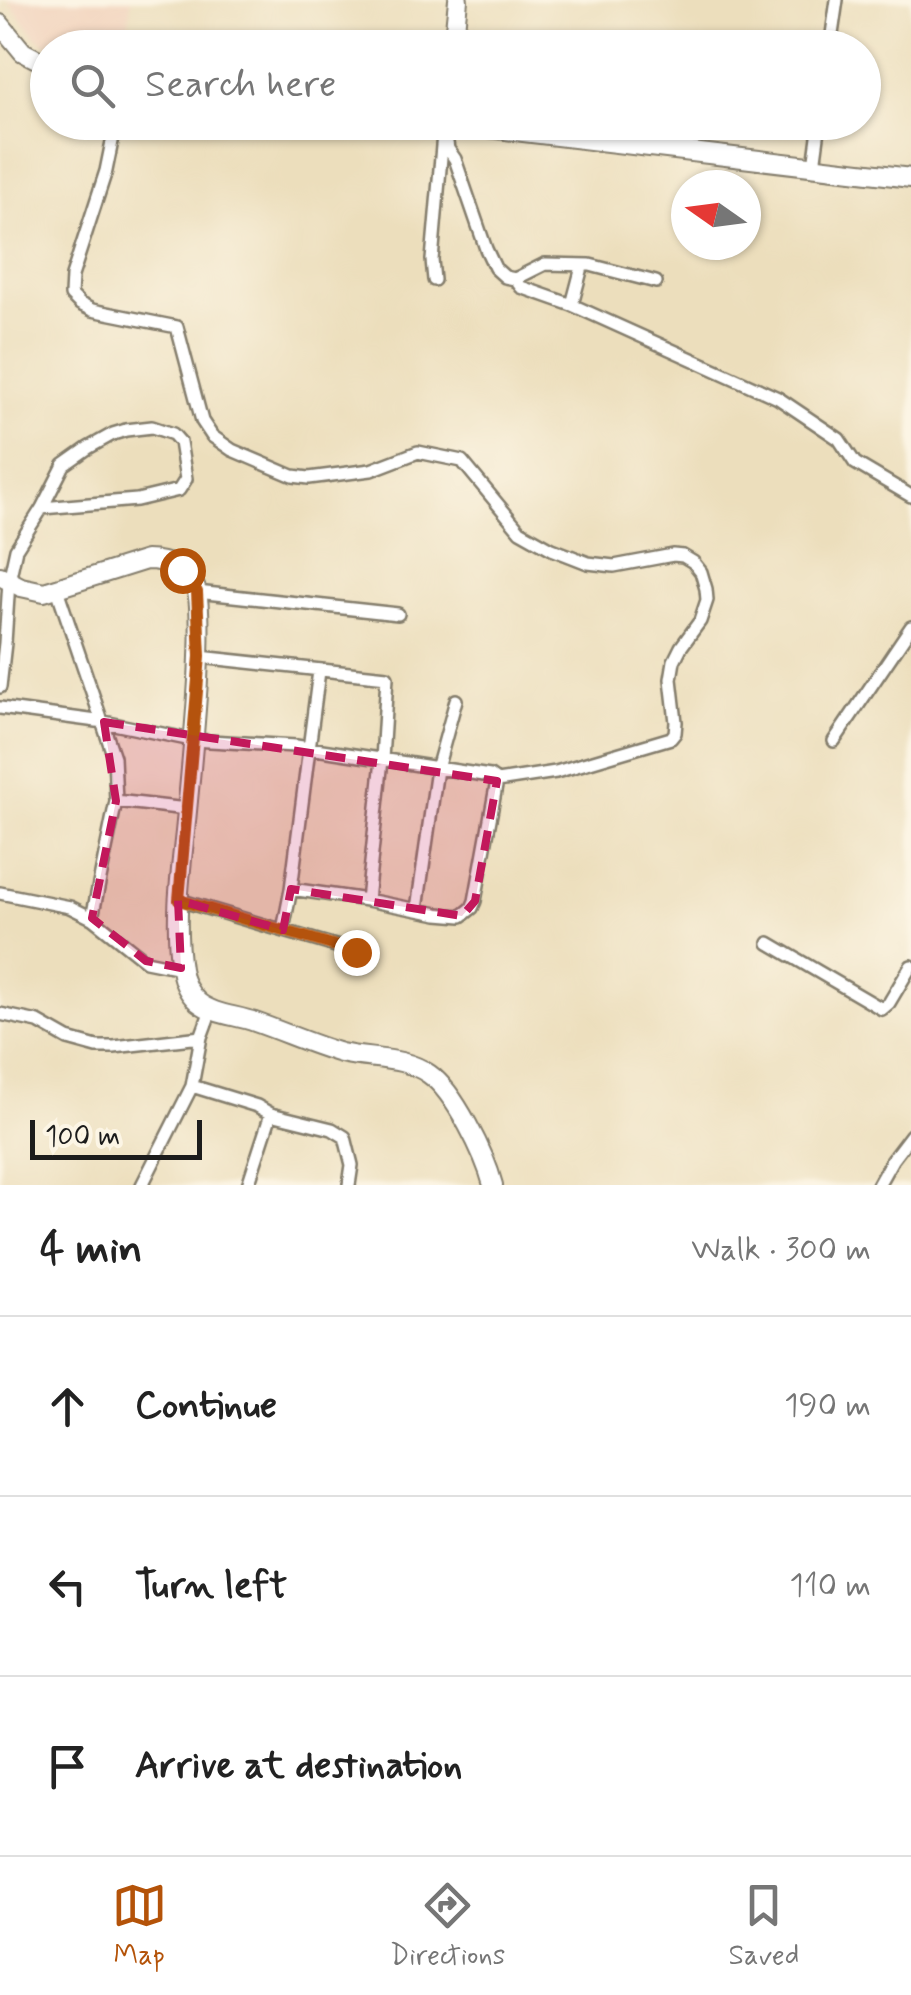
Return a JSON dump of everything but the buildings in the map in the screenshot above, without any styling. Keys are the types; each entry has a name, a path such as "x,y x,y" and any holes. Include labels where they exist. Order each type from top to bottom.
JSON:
{"street":[{"path":"455,30 458,0"},
{"path":"833,30 837,0"},
{"path":"0,24 30,56"},
{"path":"0,708 104,722 192,740 308,748 490,776 497,781 556,772 672,738 676,722 671,680 674,661 700,621 706,600 700,572 683,556 614,566 588,563 520,531 462,461 418,452 371,470 308,478 293,476 232,450 212,436 202,421 177,328 92,310 72,295 72,276 112,140"},
{"path":"434,280 441,140"},
{"path":"446,140 486,250 505,277 778,398 838,439 855,463 911,496"},
{"path":"589,140 911,178"},
{"path":"814,166 818,140"},
{"path":"515,280 545,264 590,266 656,282"},
{"path":"572,305 582,267"},
{"path":"0,687 6,643 4,579 16,549 64,465 88,448 126,430 152,427 173,434 180,442 186,480 179,490 137,500 42,508"},
{"path":"4,579 32,591 56,589 146,560 171,564 190,579 197,592 200,656 179,900 181,968 189,993 212,1010 344,1054 402,1062 431,1074 480,1146 493,1185"},
{"path":"56,589 114,758 116,801 92,918"},
{"path":"197,592 398,614"},
{"path":"834,741 911,627"},
{"path":"200,656 387,677 367,900"},
{"path":"283,930 318,671"},
{"path":"417,909 436,769 456,700"},
{"path":"291,889 457,916 468,912 472,908 497,781"},
{"path":"116,801 187,809"},
{"path":"0,893 70,907 92,918 146,961 181,968"},
{"path":"179,900 356,952"},
{"path":"769,943 882,1008 911,966"},
{"path":"142,1185 192,1086 200,1036 212,1010"},
{"path":"0,1014 38,1022 68,1039 97,1047 200,1036"},
{"path":"192,1086 272,1114 332,1129 345,1137 352,1165 349,1185"},
{"path":"248,1185 272,1114"},
{"path":"878,1185 911,1135"}],"highlighted area":[{"path":"104,722 497,781 475,901 462,916 291,889 283,930 178,900 181,968 146,961 92,918 116,801"}],"shaded area":[{"path":"7,0 131,0 128,30 31,30"}],"route":[{"path":"182,570 197,592 200,656 179,900 356,952"}]}
